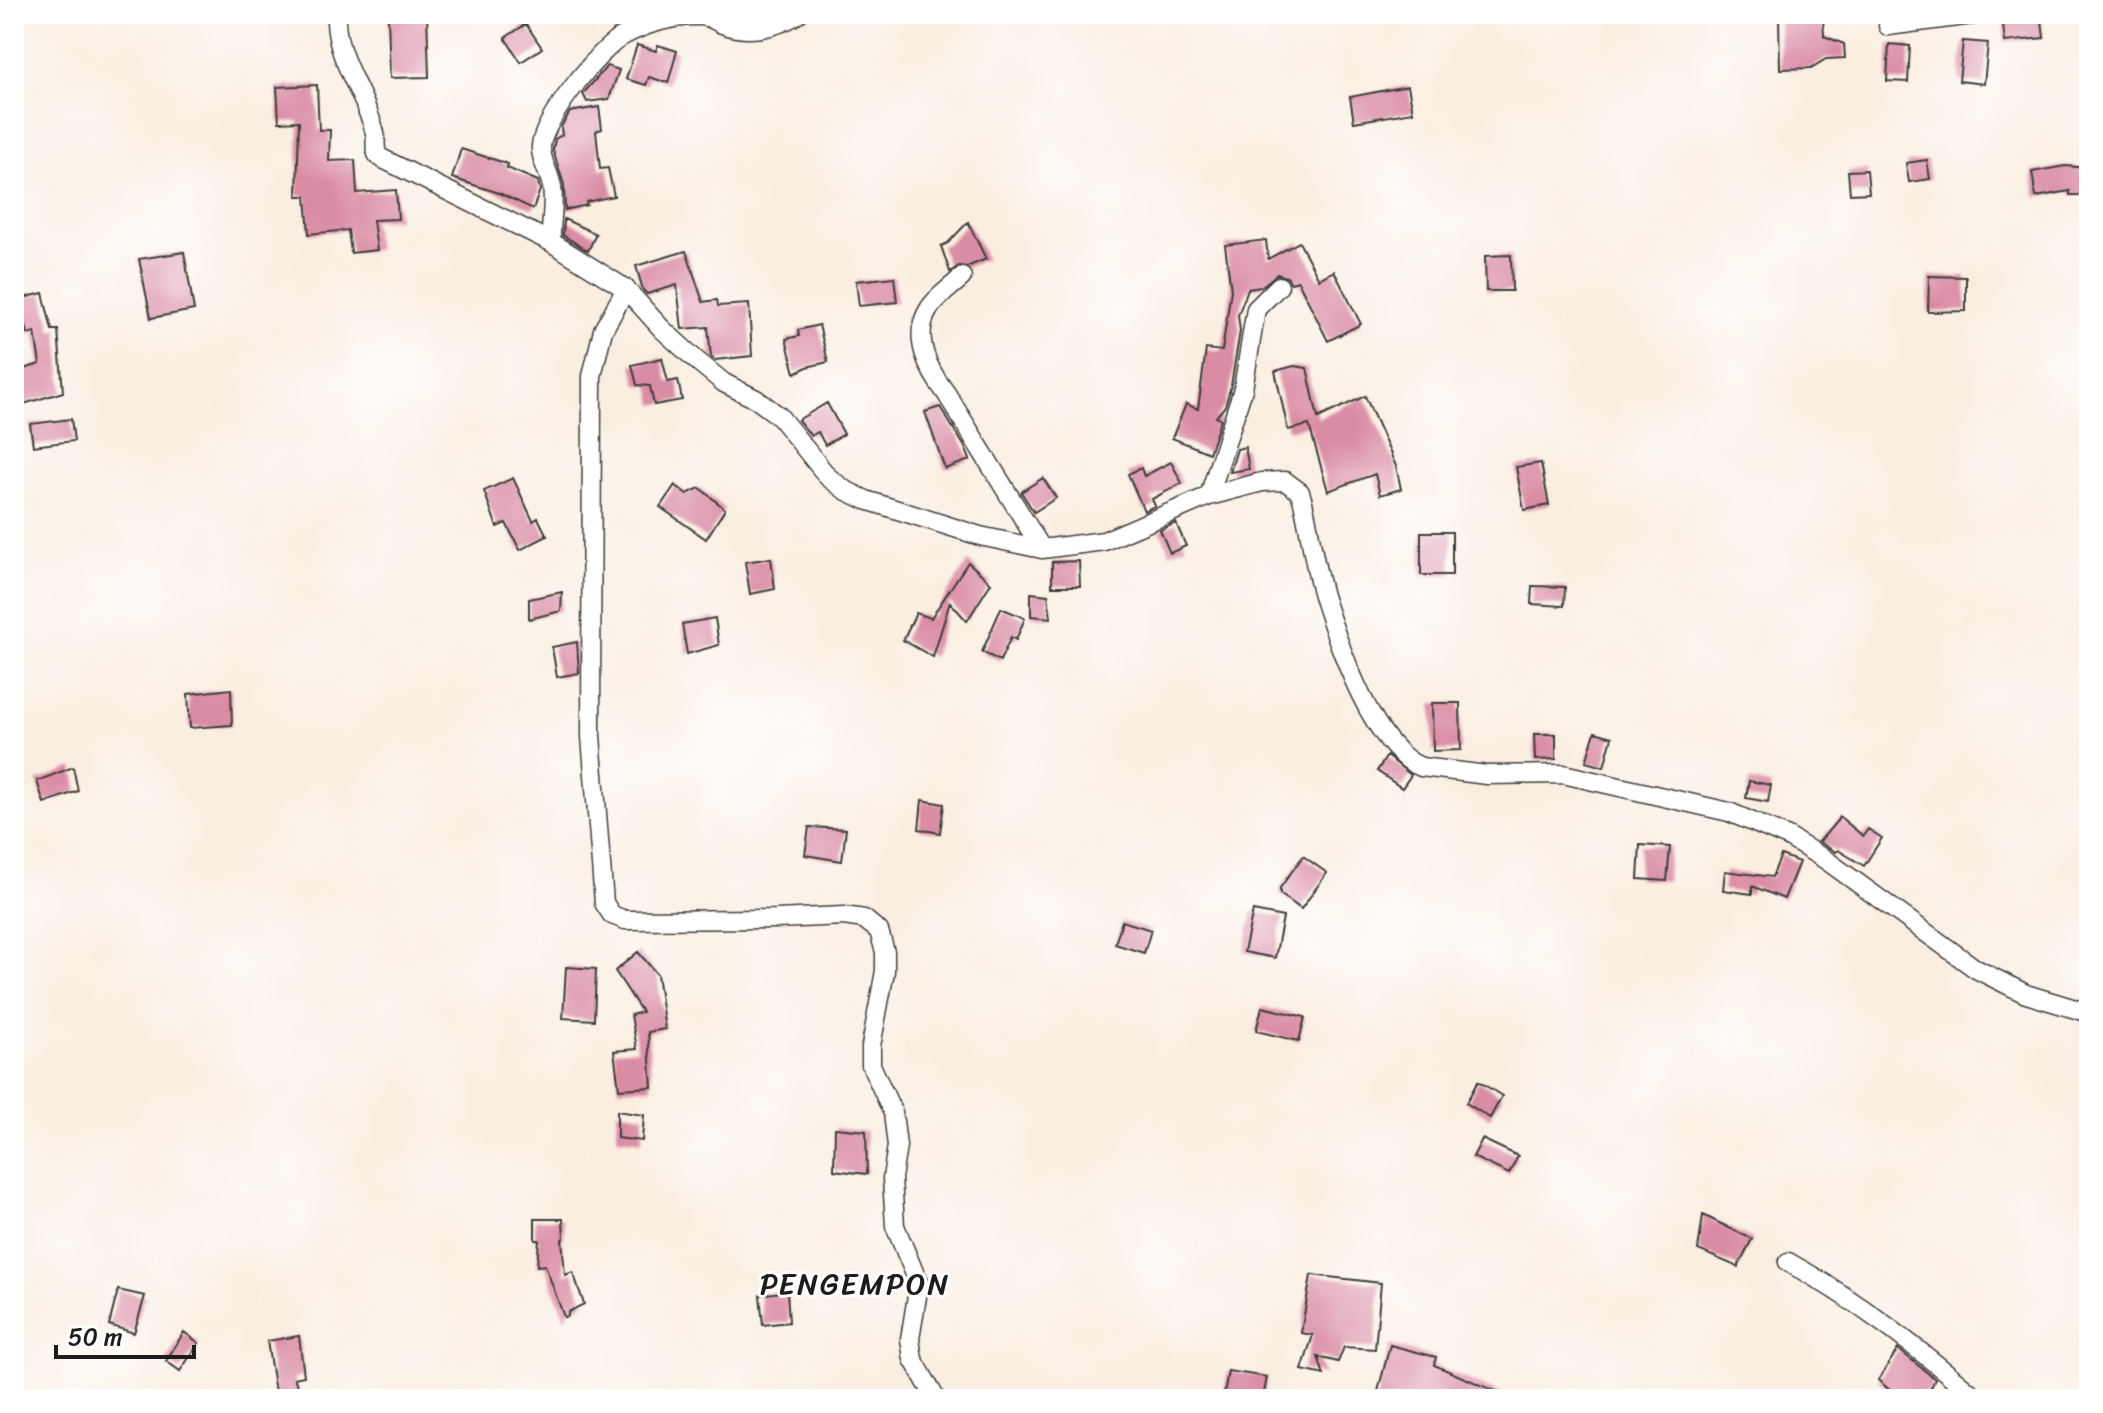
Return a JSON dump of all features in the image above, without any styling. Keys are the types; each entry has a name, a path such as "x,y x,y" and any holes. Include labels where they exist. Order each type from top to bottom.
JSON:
{"street":[{"path":"336,14 337,42 376,135 375,152 379,157 551,242 626,289 662,329 696,360 724,383 756,399 779,416 828,477 845,490 914,517 1042,549 1104,541 1209,496 1262,482 1285,481 1300,492 1325,604 1355,681 1385,736 1413,764 1487,775 1563,774 1729,812 1788,837 1826,860 1976,969 2026,994 2089,1013"},
{"path":"551,242 552,187 541,149 544,131 558,107 597,58 622,37 676,19 707,16 747,30 771,26 798,14"},
{"path":"1888,26 1980,14"},
{"path":"962,277 929,308 922,327 925,355 931,373 1042,549"},
{"path":"1209,496 1243,389 1256,309 1279,286"},
{"path":"626,289 603,330 592,376 591,736 604,903 612,915 625,920 844,916 864,919 879,931 885,952 885,971 871,1046 871,1065 893,1113 897,1146 892,1178 895,1226 919,1284 910,1339 913,1359 936,1399"},
{"path":"1788,1262 1831,1286 1921,1351 1978,1399"}],"building":[{"path":"427,14 429,77 390,78 388,15"},
{"path":"611,14 626,14 627,20 614,27"},
{"path":"1823,16 1824,36 1844,44 1845,58 1826,59 1811,68 1780,69 1779,17"},
{"path":"2042,21 2044,38 2005,42 2003,25"},
{"path":"526,24 542,48 521,62 505,38"},
{"path":"1963,41 1988,43 1984,84 1959,81"},
{"path":"1889,44 1910,46 1908,82 1887,81"},
{"path":"637,45 656,51 658,45 677,51 668,83 649,77 646,85 626,79"},
{"path":"607,66 619,70 609,99 587,102 583,94"},
{"path":"317,85 319,130 330,130 329,161 355,160 357,193 396,190 398,219 373,220 377,250 351,253 348,230 309,234 306,196 297,196 299,121 279,122 277,87"},
{"path":"1408,86 1413,112 1354,122 1350,97"},
{"path":"599,107 602,129 596,131 600,169 608,168 614,196 565,210 564,185 553,150 555,139 562,135 561,127 570,112"},
{"path":"461,149 508,164 507,168 538,181 540,190 533,209 499,193 452,178"},
{"path":"1927,160 1930,179 1909,182 1906,163"},
{"path":"2065,166 2089,168 2089,195 2070,195 2070,191 2036,197 2032,172"},
{"path":"1867,170 1869,193 1850,194 1848,171"},
{"path":"564,219 596,234 588,251 563,235"},
{"path":"968,222 986,259 967,267 959,266 950,272 941,246 948,243"},
{"path":"1266,240 1268,259 1299,242 1319,279 1334,271 1361,324 1328,341 1298,281 1291,283 1287,277 1277,274 1261,287 1248,289 1238,315 1240,331 1231,386 1225,406 1216,417 1221,419 1209,453 1172,438 1186,404 1198,409 1206,349 1222,351 1231,290 1225,245"},
{"path":"686,251 703,302 717,300 718,306 749,304 752,356 715,360 711,357 708,327 682,329 677,285 647,294 643,290 636,266"},
{"path":"184,252 194,310 151,318 139,259"},
{"path":"1511,255 1512,291 1486,291 1485,256"},
{"path":"1929,276 1966,277 1966,311 1928,312"},
{"path":"894,277 897,302 859,306 856,281"},
{"path":"43,293 52,330 58,330 63,392 14,407 14,372 40,364 35,332 28,334 19,299"},
{"path":"819,325 828,362 795,373 786,339 799,336 798,330"},
{"path":"662,358 668,382 678,380 682,400 654,405 650,386 637,385 632,365"},
{"path":"1294,366 1307,368 1318,418 1365,396 1396,466 1401,489 1380,495 1375,474 1328,491 1309,425 1288,430 1275,371"},
{"path":"827,403 844,434 825,445 818,432 811,436 798,420"},
{"path":"940,407 970,460 945,469 925,412"},
{"path":"71,419 74,441 33,446 30,424"},
{"path":"1245,447 1249,469 1230,472 1237,449"},
{"path":"1171,462 1182,483 1152,499 1155,506 1144,511 1128,474 1141,468 1144,476"},
{"path":"1541,463 1549,505 1524,510 1516,467"},
{"path":"513,478 533,521 538,518 547,536 520,550 506,523 497,527 484,491"},
{"path":"1043,478 1056,498 1034,512 1021,492"},
{"path":"675,485 687,494 700,488 725,509 706,539 660,507"},
{"path":"1176,523 1186,546 1170,553 1160,530"},
{"path":"1421,532 1452,532 1452,575 1421,575"},
{"path":"771,558 775,589 750,594 745,562"},
{"path":"1079,561 1080,586 1052,586 1052,562"},
{"path":"968,562 991,583 967,621 950,602 933,657 903,640 916,613 931,618"},
{"path":"1532,586 1565,587 1564,606 1531,604"},
{"path":"562,592 561,611 529,619 529,599"},
{"path":"1031,593 1048,595 1051,618 1031,616"},
{"path":"1001,608 1025,618 1016,640 1011,637 1000,661 982,652"},
{"path":"715,618 719,645 687,654 682,624"},
{"path":"577,642 579,673 557,677 552,647"},
{"path":"231,689 232,725 190,728 188,694"},
{"path":"1432,703 1460,703 1461,750 1433,751"},
{"path":"1595,732 1612,737 1604,767 1586,762"},
{"path":"1534,734 1556,734 1556,759 1535,760"},
{"path":"1387,756 1411,775 1402,788 1377,771"},
{"path":"73,767 78,791 44,803 37,781"},
{"path":"1749,781 1771,785 1768,802 1746,798"},
{"path":"922,800 944,804 940,833 919,829"},
{"path":"1840,817 1863,836 1868,829 1882,838 1864,866 1819,842"},
{"path":"809,827 846,829 842,861 805,855"},
{"path":"1640,845 1670,847 1667,881 1638,879"},
{"path":"1781,855 1799,862 1784,899 1752,886 1752,894 1723,890 1725,871 1772,877"},
{"path":"1303,856 1327,873 1301,909 1280,894 1280,888"},
{"path":"1253,911 1283,917 1275,958 1244,952"},
{"path":"1122,921 1151,930 1144,953 1115,944"},
{"path":"638,952 657,974 665,1029 648,1032 652,1087 619,1089 614,1051 637,1049 631,1015 642,1012 615,971"},
{"path":"566,967 596,969 594,1020 563,1018"},
{"path":"1262,1007 1305,1017 1299,1041 1256,1031"},
{"path":"1478,1081 1502,1096 1490,1118 1466,1103"},
{"path":"617,1111 644,1115 642,1141 617,1138"},
{"path":"835,1128 866,1131 867,1174 834,1170"},
{"path":"1482,1139 1518,1156 1509,1174 1473,1157"},
{"path":"1703,1215 1752,1239 1738,1267 1698,1250"},
{"path":"535,1219 563,1219 565,1275 573,1272 584,1304 568,1312 568,1316 564,1317 545,1265 537,1266 539,1240 535,1240"},
{"path":"1311,1275 1381,1283 1375,1349 1344,1347 1338,1362 1318,1357 1324,1375 1302,1370 1313,1335 1301,1333"},
{"path":"118,1290 145,1296 134,1333 109,1325"},
{"path":"787,1291 789,1322 763,1325 760,1295"},
{"path":"184,1332 199,1343 180,1371 166,1361"},
{"path":"299,1336 304,1376 294,1378 303,1399 276,1399 267,1341"},
{"path":"1390,1345 1436,1357 1434,1365 1514,1399 1376,1399"},
{"path":"1898,1349 1935,1379 1930,1390 1913,1399 1900,1399 1878,1380"},
{"path":"1228,1371 1267,1377 1263,1399 1223,1399"}],"district":[{"name":"PENGEMPON","path":"855,1284"}]}
